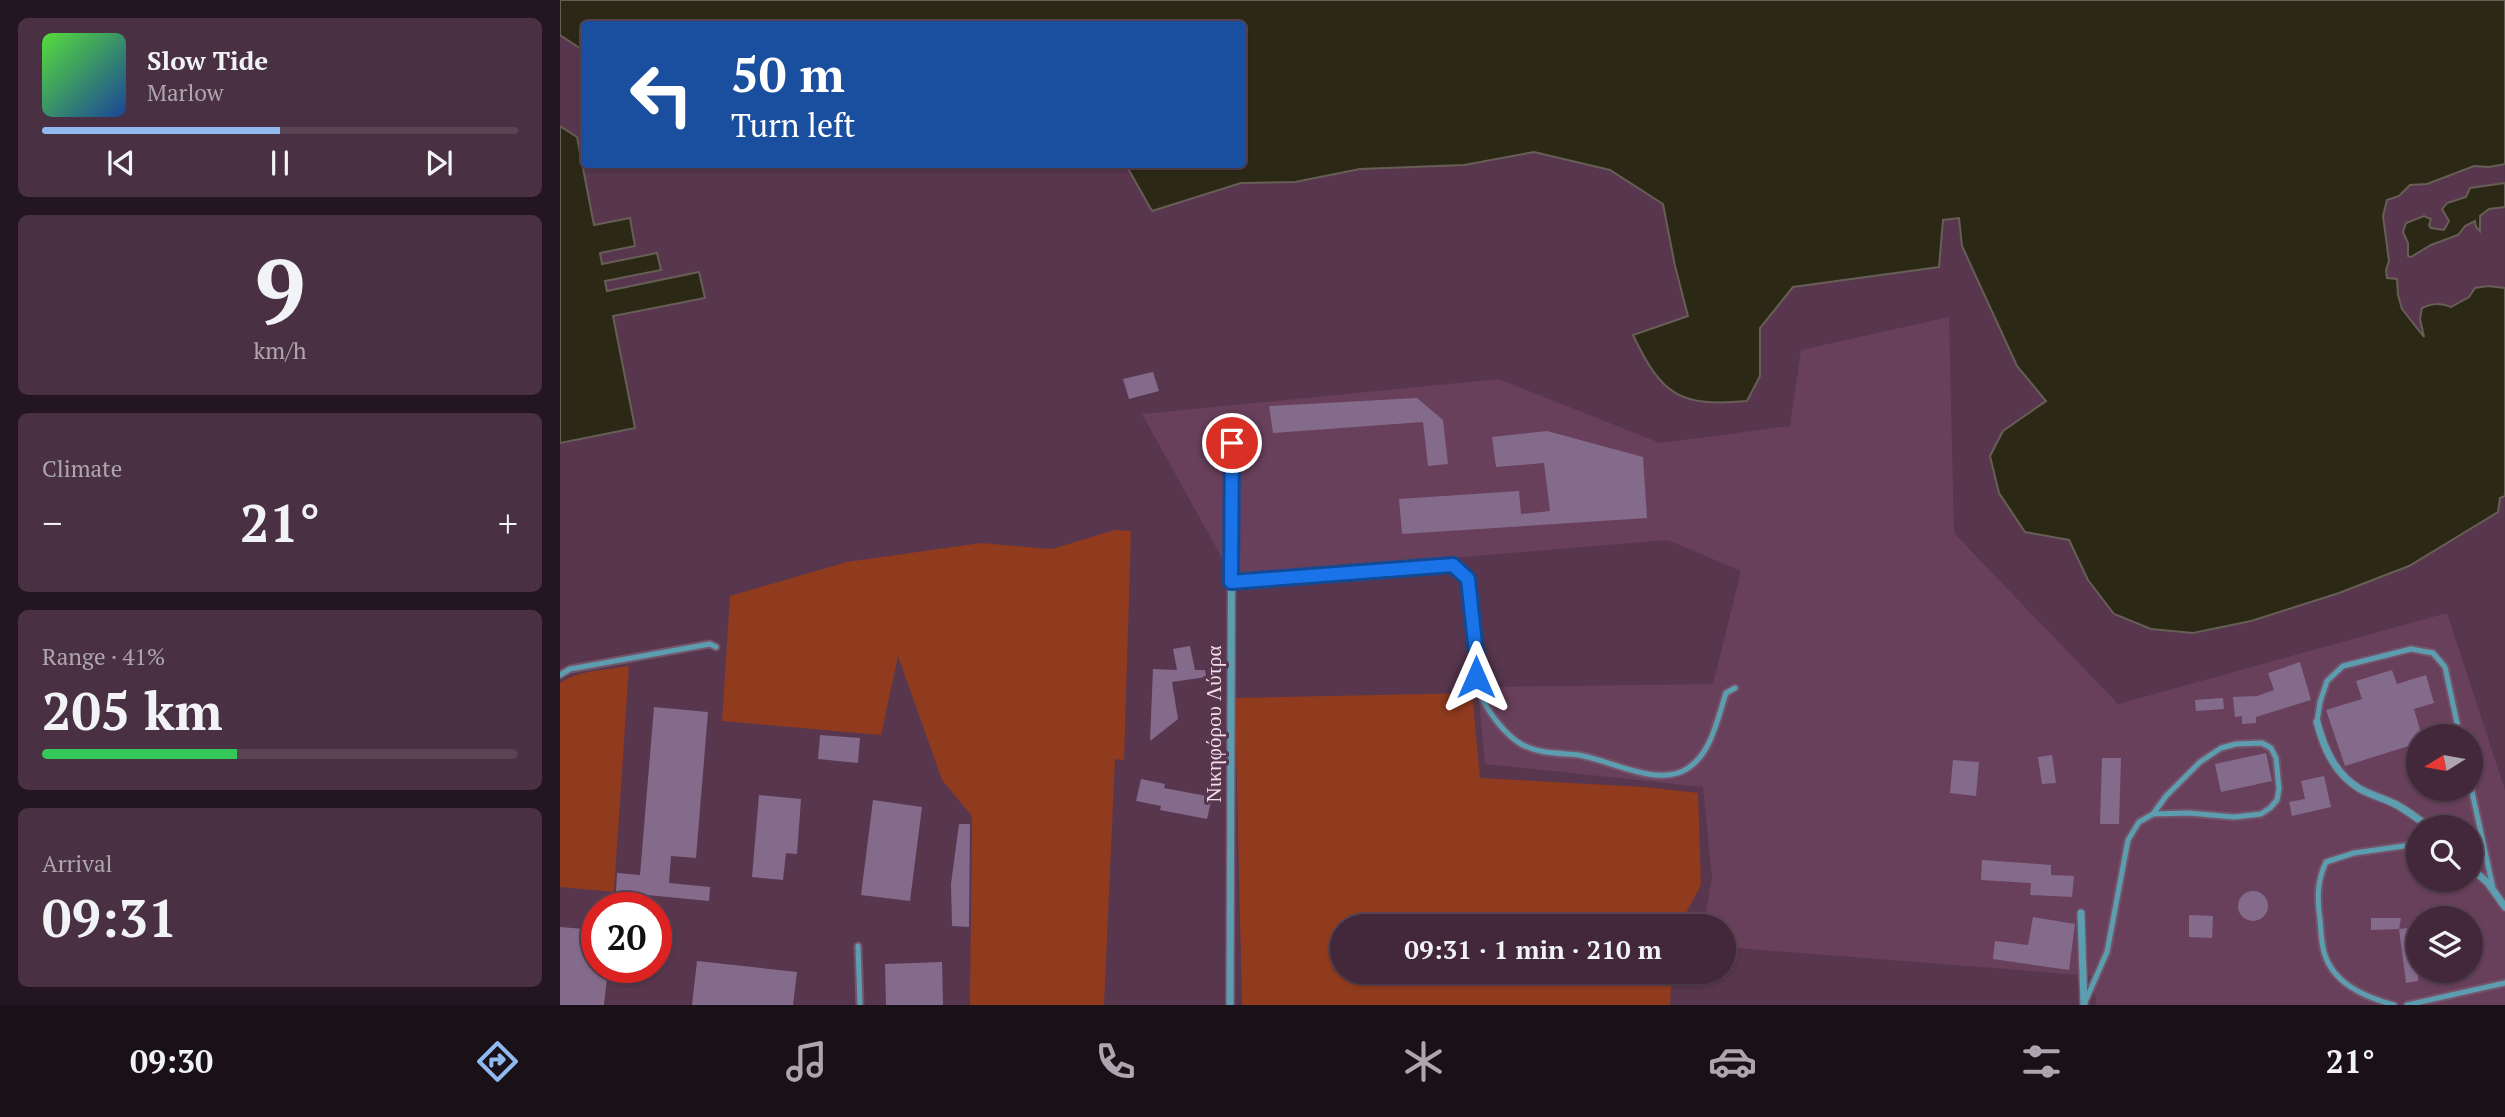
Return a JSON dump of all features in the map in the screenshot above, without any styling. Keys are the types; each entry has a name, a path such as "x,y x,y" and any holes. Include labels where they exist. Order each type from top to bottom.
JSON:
{"street":[{"name":"Νικηφόρου Λύτρα","path":"1230,1005 1232,443"},
{"path":"2317,722 2326,750 2342,775 2359,788 2398,805 2412,815"},
{"path":"2483,881 2505,907"},
{"path":"2081,913 2084,1005"}],"lane":[{"path":"1231,582 1453,565 1468,579 1476,677 1483,701 1500,726 1522,745 1553,754 1580,755 1660,775 1682,771 1695,762 1711,741 1726,693 1735,688"},
{"path":"560,675 570,669 710,644 716,647"},
{"path":"2317,722 2327,681 2343,666 2411,649 2433,653 2445,667 2457,724"},
{"path":"2084,1005 2107,952 2128,840 2139,821 2153,814 2189,813 2234,817 2261,814 2277,800 2279,789 2276,758 2271,748 2262,743 2236,744 2221,748 2200,762 2166,796 2153,814"},
{"path":"2474,802 2493,891"},
{"path":"2394,1005 2368,998 2341,980 2330,966 2324,952 2318,909 2319,877 2326,862 2354,853 2406,846"},
{"path":"858,946 860,1005"},
{"path":"2407,1005 2505,983"}],"shaded area":[{"path":"560,0 2505,0 2505,164 2474,166 2427,184 2410,185 2399,196 2387,200 2383,216 2389,261 2387,278 2397,279 2402,309 2424,337 2420,319 2422,308 2437,304 2451,307 2469,297 2475,288 2505,288 2505,496 2500,498 2498,512 2409,566 2339,593 2251,621 2193,633 2151,629 2114,614 2088,580 2069,540 2025,532 1999,493 1990,456 2003,431 2046,401 2017,366 1962,246 1959,218 1943,220 1939,267 1793,287 1760,328 1760,376 1747,401 1705,402 1689,399 1664,384 1643,356 1633,335 1688,316 1663,204 1610,170 1534,152 1464,165 1360,169 1295,182 1241,183 1152,211 1128,168 1246,168 1246,21 581,21 581,49 560,35"},
{"path":"560,126 577,137 594,225 630,218 635,246 600,253 602,264 657,253 661,270 605,281 607,291 699,272 705,298 613,316 635,428 560,443"},
{"path":"2505,183 2505,207 2489,209 2480,216 2480,231 2475,221 2465,226 2458,235 2408,256 2408,243 2403,232 2406,223 2424,216 2431,219 2431,228 2444,230 2449,221 2442,209 2447,203 2466,197 2470,188"},
{"path":"1949,317 1954,533 2118,704 2447,613 2505,790 2505,1005 2096,1005 2093,976 1736,948 1736,914 1706,914 1712,877 1703,787 1485,764 1478,687 1713,684 1741,571 1668,540 1232,576 1142,414 1499,379 1660,443 1790,426 1801,350"},
{"path":"1115,530 1131,531 1124,760 1115,759 1104,1005 970,1005 972,816 942,780 898,656 881,735 722,721 730,596 847,562 981,543 1052,549"},
{"path":"629,666 614,892 560,887 560,683 584,673"},
{"path":"1472,693 1480,778 1645,787 1698,793 1701,885 1685,914 1330,914 1330,984 1671,984 1670,1005 1242,1005 1235,698"}],"building":[{"path":"1153,372 1159,391 1129,399 1123,379"},
{"path":"1417,398 1443,420 1448,464 1428,466 1423,422 1273,433 1269,406"},
{"path":"1547,431 1643,457 1647,518 1402,534 1399,499 1519,491 1521,514 1550,511 1544,463 1496,467 1492,437"},
{"path":"1190,646 1195,670 1205,670 1206,677 1172,682 1178,719 1150,741 1153,669 1177,670 1173,649"},
{"path":"2300,662 2311,700 2256,717 2256,723 2242,724 2242,716 2235,717 2233,697 2257,696 2274,690 2268,673"},
{"path":"2392,670 2397,684 2426,675 2434,703 2414,709 2418,724 2406,724 2406,747 2345,766 2326,710 2362,699 2356,681"},
{"path":"2223,698 2224,709 2196,711 2195,700"},
{"path":"654,707 708,712 696,858 671,856 669,883 710,887 709,901 672,897 672,892 616,892 617,873 640,875"},
{"path":"820,735 860,738 858,763 818,759"},
{"path":"2266,753 2272,781 2221,792 2215,764"},
{"path":"2052,755 2056,783 2042,784 2038,757"},
{"path":"2102,758 2121,758 2119,824 2100,824"},
{"path":"1953,760 1979,762 1976,796 1950,793"},
{"path":"2324,776 2331,807 2292,816 2289,802 2305,799 2301,781"},
{"path":"1141,779 1165,784 1164,788 1212,797 1207,819 1160,810 1161,806 1136,801"},
{"path":"759,795 801,799 797,854 786,853 783,880 752,877"},
{"path":"873,800 922,807 910,901 861,895"},
{"path":"959,824 970,824 969,927 952,926 951,884"},
{"path":"1982,860 2051,865 2051,875 2074,876 2072,897 2030,895 2031,883 1981,880"},
{"path":"2253,891 2264,895 2268,906 2264,917 2253,921 2242,917 2238,906 2242,895"},
{"path":"2189,915 2213,916 2212,938 2189,937"},
{"path":"2033,917 2075,924 2069,970 1993,959 1995,941 2028,945"},
{"path":"2371,918 2401,918 2399,929 2371,930"},
{"path":"560,927 581,929 581,983 606,983 604,1005 560,1005"},
{"path":"2406,928 2406,983 2399,929"},
{"path":"697,961 797,972 793,1005 692,1005"},
{"path":"942,962 943,1005 886,1005 885,964"}],"route":[{"path":"1232,443 1231,582 1453,565 1468,579 1476,677"}]}
